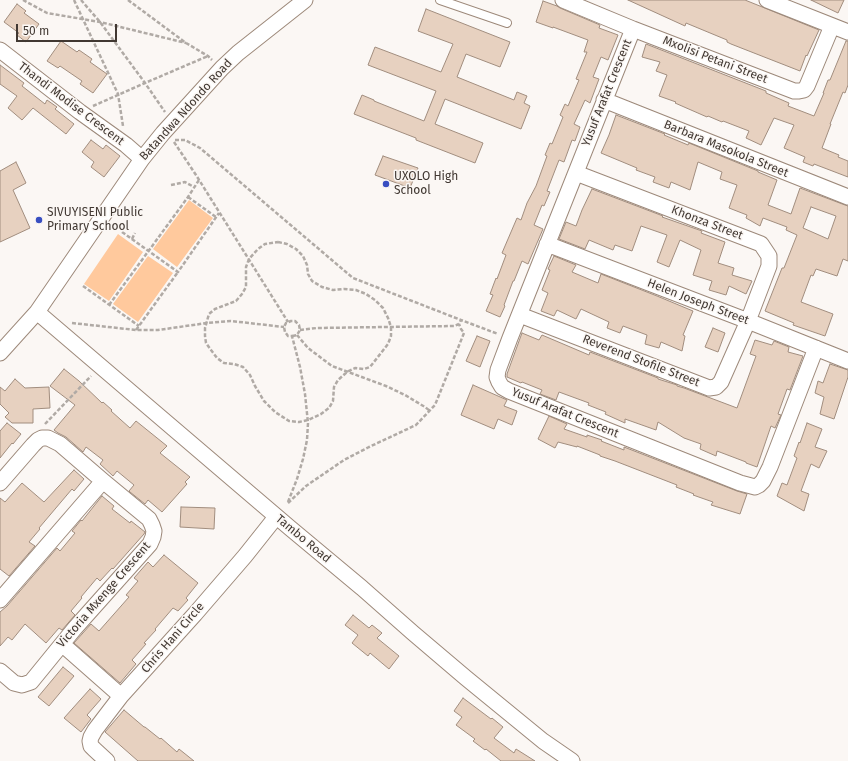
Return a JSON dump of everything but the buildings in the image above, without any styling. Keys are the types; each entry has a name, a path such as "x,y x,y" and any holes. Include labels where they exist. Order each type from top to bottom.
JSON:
{"street":[{"name":"Batandwa Ndondo Road","path":"0,353 37,312 142,159 173,121 222,68 238,53 305,0"},
{"name":"Mxolisi Petani Street","path":"562,0 633,29 799,91 804,90 807,86 832,26"},
{"path":"767,0 848,32"},
{"name":"Yusuf Arafat Crescent","path":"633,29 510,338 498,370 497,377 499,382 502,387 509,391 740,483 755,487 763,481 770,467 816,348"},
{"name":"Thandi Modise Crescent","path":"0,50 80,112 126,145 142,159"},
{"name":"Barbara Masokola Street","path":"604,100 848,197"},
{"name":"Khonza Street","path":"576,172 761,244 769,256 768,266 748,321"},
{"name":"Helen Joseph Street","path":"547,244 848,361"},
{"name":"Tambo Road","path":"37,312 276,517 362,588 412,633 543,741 572,761"},
{"name":"Reverend Stofile Street","path":"520,315 709,388 716,387 721,382 748,321"},
{"path":"0,483 33,444 42,438"},
{"name":"Victoria Mxenge Crescent","path":"0,671 14,683 27,684 31,682 62,644 150,544 153,537 154,531 149,519 103,482 60,444 48,438 42,438"},
{"path":"0,600 103,482"},
{"name":"Chris Hani Circle","path":"107,761 91,746 91,737 95,730 121,696 195,614 245,556 276,517"},
{"path":"62,644 121,696"}],"lane":[{"path":"440,0 507,23"}],"path":[{"path":"23,0 47,13 100,22 186,43"},
{"path":"74,0 118,94 126,145"},
{"path":"81,0 100,22 173,121"},
{"path":"80,112 118,94 208,56 186,43 128,0"},
{"path":"288,322 173,140 185,140 200,148 353,278 510,338"},
{"path":"109,305 199,180"},
{"path":"171,185 185,182 194,187"},
{"path":"188,197 216,217"},
{"path":"136,330 219,213"},
{"path":"122,232 178,272"},
{"path":"132,239 135,233"},
{"path":"278,242 287,244 296,249 303,256 307,265 308,274 312,280 322,287 334,290 356,290 366,294 383,308 388,318 391,327 388,344 370,367 364,369 355,368 347,372 338,380 334,387 333,401 329,408 321,414 308,420 299,422 289,421 274,412 264,401 250,375 243,367 224,363 216,358 206,343 205,328 210,314 215,309 236,301 246,287 246,267 249,259 265,244 278,242"},
{"path":"83,286 139,326"},
{"path":"284,327 288,336 292,336 297,334 300,330 317,328 454,326 459,324 461,320"},
{"path":"70,323 136,330 158,330 232,321 284,327"},
{"path":"284,327 286,323 295,321 299,325 300,330"},
{"path":"276,517 306,486 344,460 416,425 430,411 434,405 464,333 459,324"},
{"path":"297,334 308,348 332,366 386,386 405,395 430,411"},
{"path":"288,503 298,480 307,440 308,420 306,394 292,336"},
{"path":"42,438 44,425 100,366"}],"shaded area":[{"path":"189,200 213,218 177,267 153,249"},
{"path":"118,234 143,252 109,301 84,284"},
{"path":"148,256 173,273 138,322 113,304"}],"place":[{"name":"UXOLO High School","path":"386,184"},
{"name":"SIVUYISENI Public Primary School","path":"39,220"}]}
